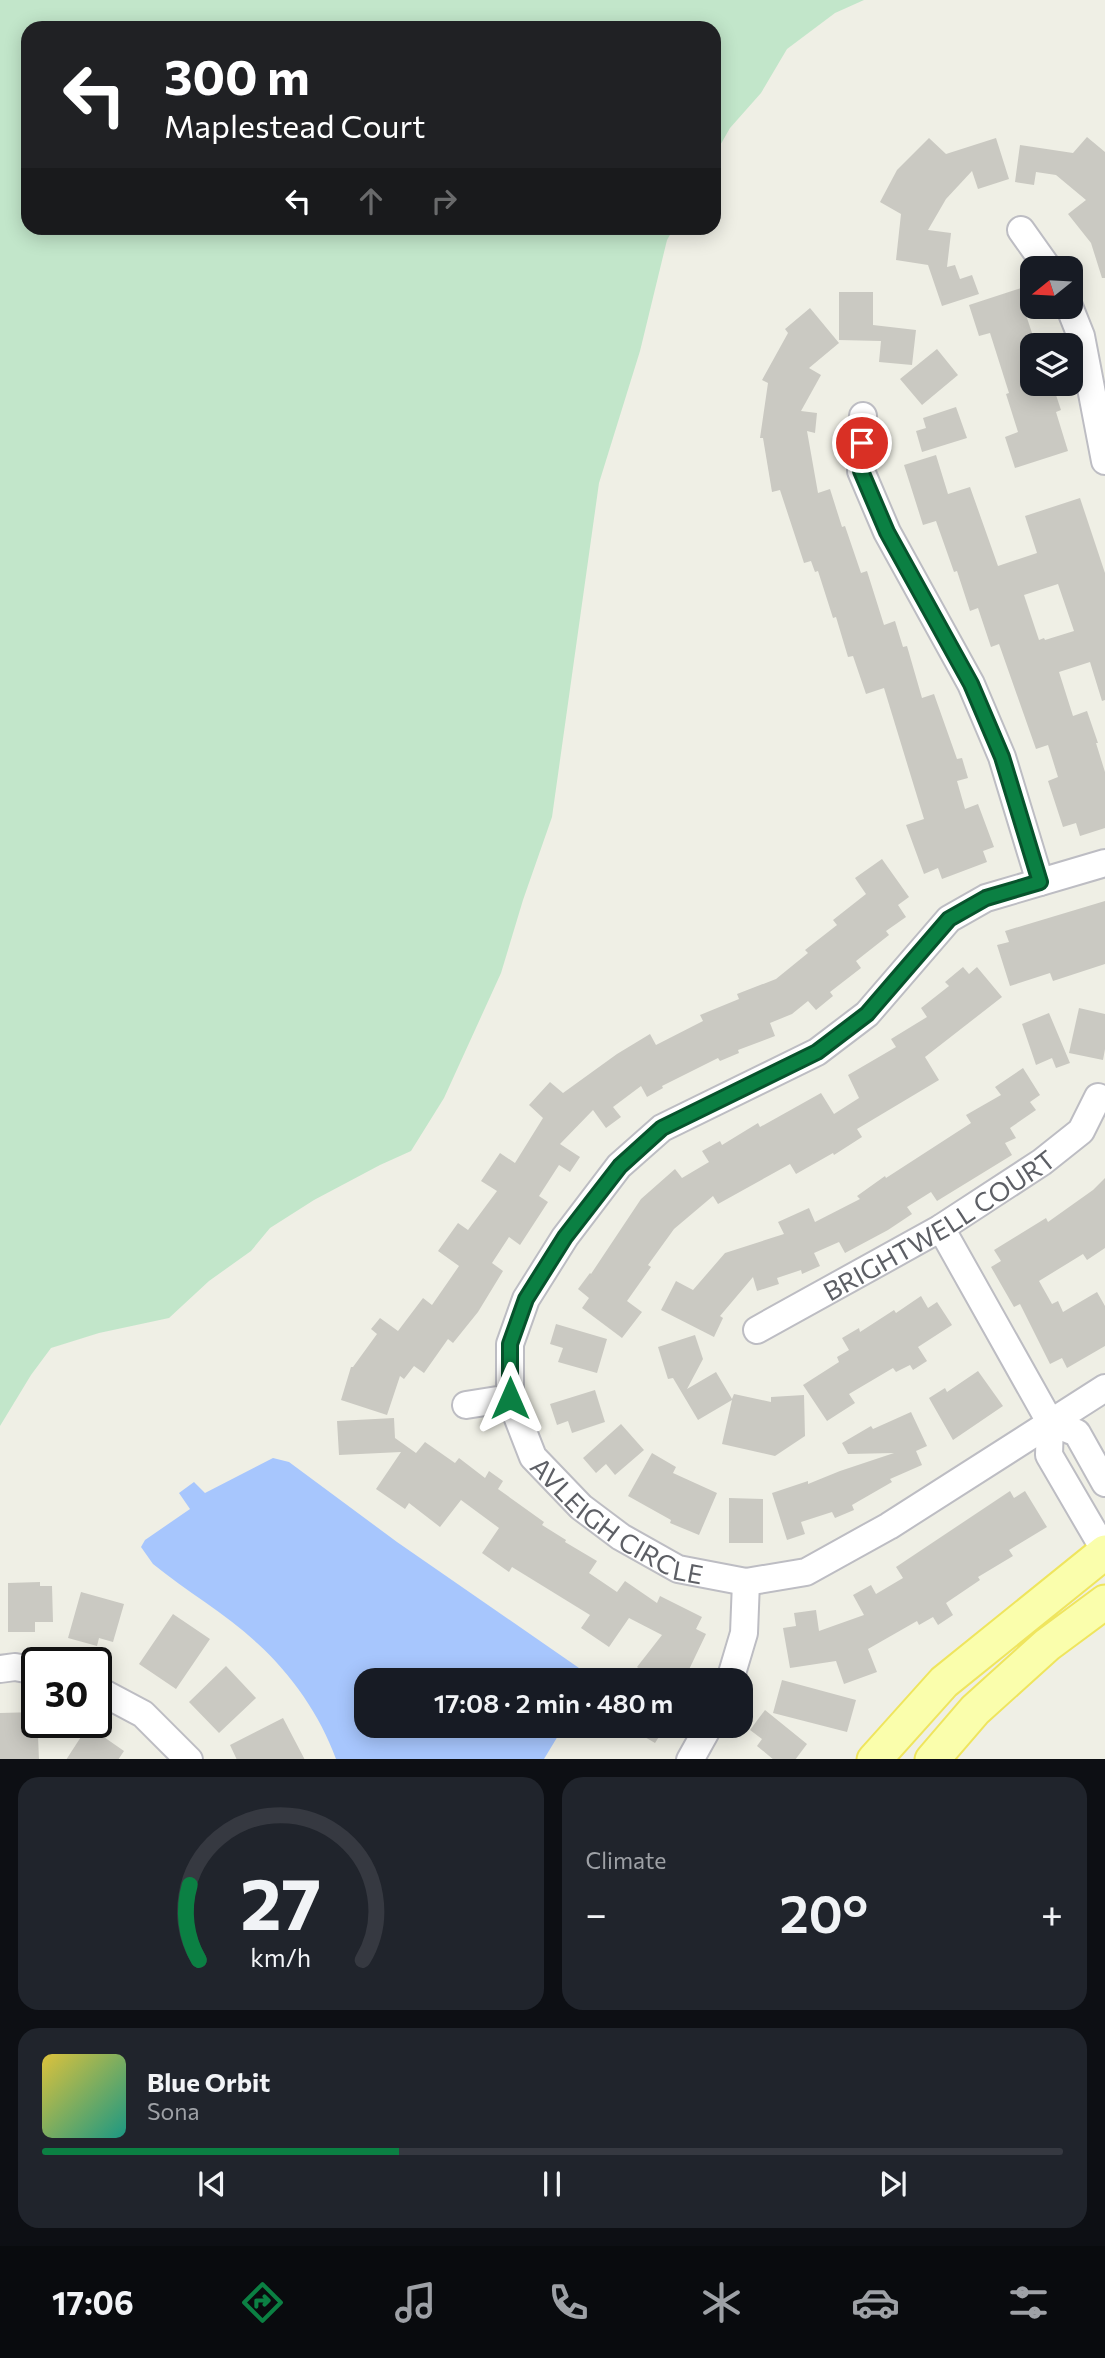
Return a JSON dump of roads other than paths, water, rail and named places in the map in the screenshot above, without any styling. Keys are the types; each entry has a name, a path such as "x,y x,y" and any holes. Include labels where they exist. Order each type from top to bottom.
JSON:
{"main road":[{"path":"874,1759 944,1682 1105,1551"},
{"path":"932,1759 985,1701 1047,1645 1105,1602"}],"street":[{"path":"1021,230 1039,256"},
{"path":"1074,319 1081,336 1105,461"},
{"path":"863,415 861,471 887,532 971,684 1002,757 1040,882"},
{"name":"AVLEIGH CIRCLE","path":"1105,863 986,898 949,919 867,1014 817,1052 662,1128 620,1166 565,1237 526,1299 510,1344 510,1398 533,1457 581,1507 621,1537 678,1569 746,1582 806,1572 889,1526 1105,1388"},
{"name":"BRIGHTWELL COURT","path":"757,1330 941,1228 1042,1162 1081,1131 1098,1097"},
{"path":"941,1228 1050,1422 1049,1455 1105,1551"},
{"path":"466,1405 510,1398"},
{"path":"1050,1422 1077,1433 1105,1483"},
{"path":"734,1668 744,1633 746,1582"},
{"path":"0,1669 21,1668"},
{"path":"112,1698 143,1714 189,1759"},
{"path":"690,1759 702,1738"}],"water":[{"path":"273,1458 289,1462 397,1542 579,1668 354,1668 354,1738 557,1738 544,1759 336,1759 304,1696 270,1655 232,1622 153,1564 141,1547 145,1540 190,1509 179,1493 194,1482 205,1493"}]}
